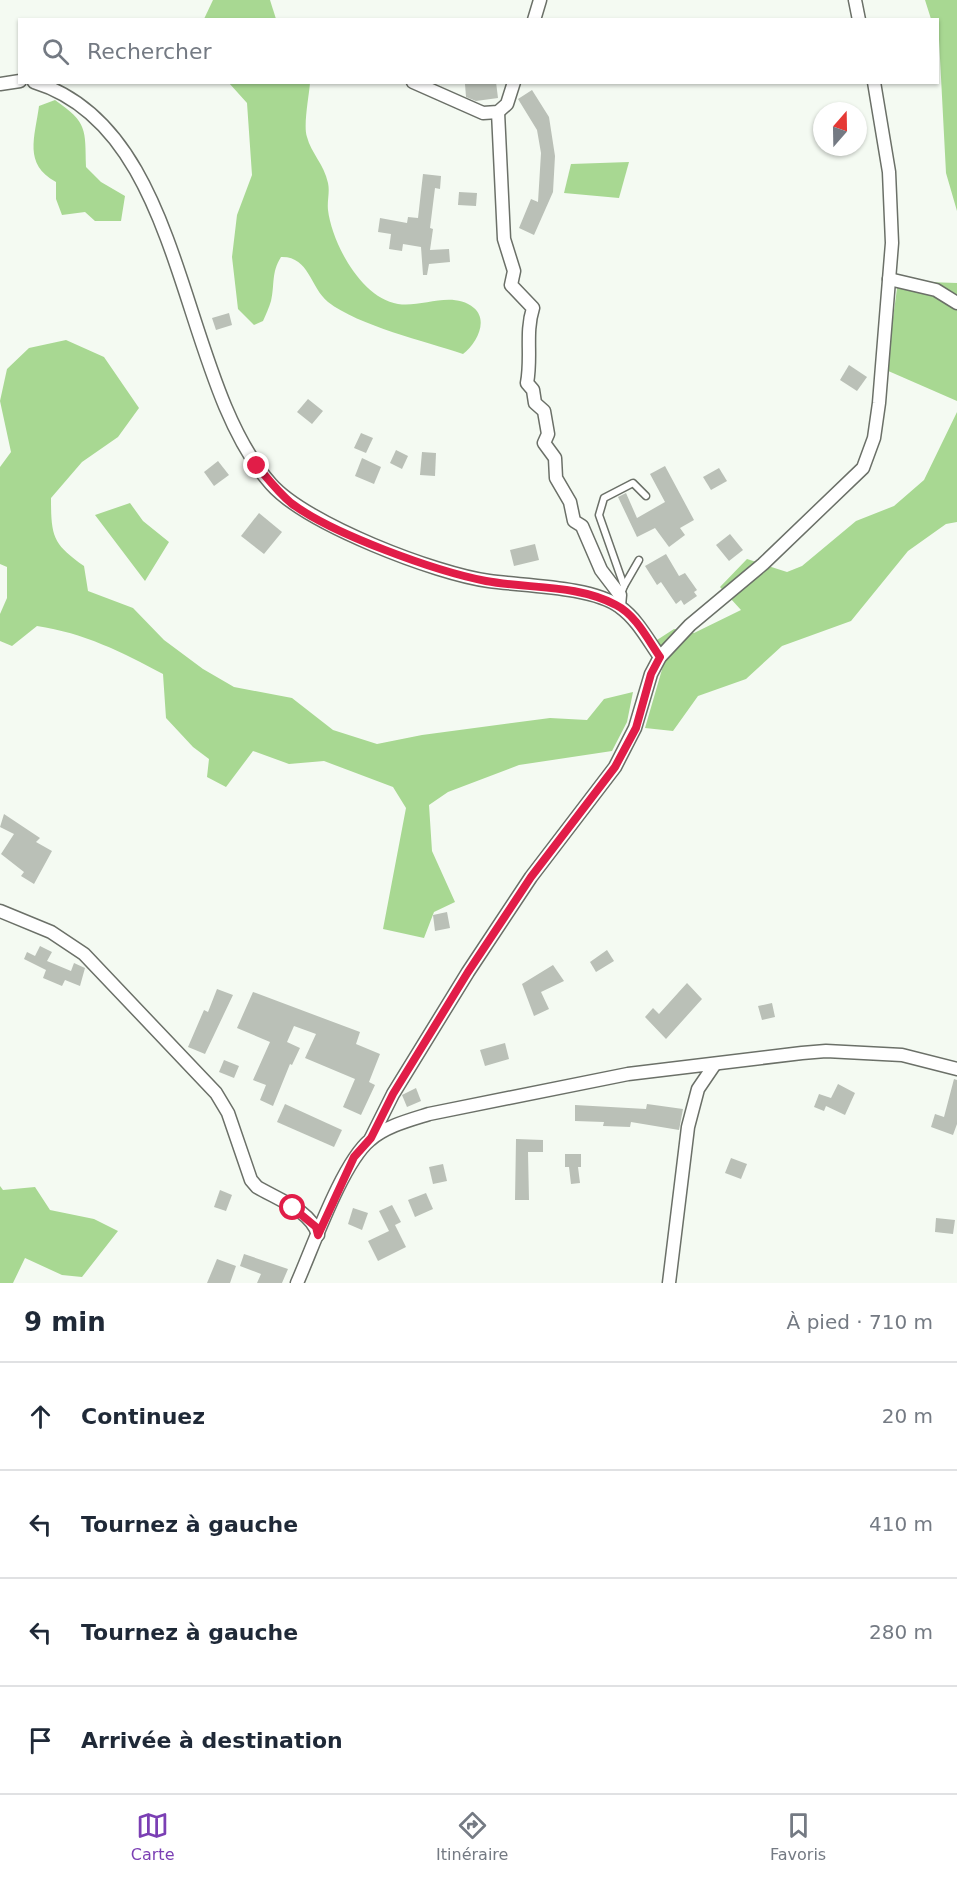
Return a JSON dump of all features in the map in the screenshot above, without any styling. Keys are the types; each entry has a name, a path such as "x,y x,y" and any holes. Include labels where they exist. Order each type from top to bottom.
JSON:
{"street":[{"path":"535,18 540,0"},
{"path":"855,0 859,18"},
{"path":"0,84 18,81"},
{"path":"39,84 70,96 99,121 139,178 174,259 222,400 238,435 272,485 291,503 323,523 458,573 487,581 621,596"},
{"path":"418,84 483,112 498,112 507,104 513,84"},
{"path":"297,1283 354,1157 371,1138 393,1094 468,972 531,877 615,767 636,728 651,674 660,657 690,625 764,564 863,468 874,438 879,403 892,209 889,172 873,84"},
{"path":"498,112 504,239 513,271 511,285 533,308 528,326 531,361 527,383 533,390 535,403 544,411 548,434 544,443 555,458 556,478 570,502 574,521 582,526 602,570 660,657"},
{"path":"889,279 936,290 957,303"},
{"path":"0,911 51,932 84,954 112,981 216,1094 228,1113 251,1180 257,1187 307,1217 316,1227 318,1235"},
{"path":"371,1138 402,1123 429,1114 628,1074 826,1051 902,1055 957,1069"},
{"path":"669,1283 688,1127 698,1089 715,1064"}],"lane":[{"path":"621,596 599,515 604,498 633,483 646,496"},
{"path":"621,596 639,560"}],"green space":[{"path":"213,0 270,0 276,18 204,18"},
{"path":"925,0 957,0 957,211 946,173 939,18 931,18"},
{"path":"230,84 310,84 306,132 329,186 328,207 331,223 342,253 361,280 385,300 407,305 456,300 474,308 478,313 481,326 476,338 463,354 374,326 341,311 322,296 303,267 290,258 281,257 278,263 274,273 271,301 263,321 254,325 238,309 232,257 237,215 252,175 247,103"},
{"path":"55,100 79,121 84,135 86,167 101,182 125,196 121,221 95,221 85,212 62,215 56,199 56,182 39,167 34,149 39,106"},
{"path":"629,162 619,198 564,193 571,164"},
{"path":"898,281 957,283 957,401 886,370"},
{"path":"66,340 104,357 139,408 118,437 82,462 51,498 53,531 66,552 84,566 88,591 133,608 164,640 203,669 234,687 292,698 333,730 377,744 422,735 550,718 587,720 604,699 633,692 627,722 612,751 519,765 448,792 429,805 432,851 455,902 434,912 424,938 383,929 406,808 393,787 324,761 289,764 253,751 226,787 207,777 209,759 193,747 166,718 163,674 102,644 54,629 37,626 12,646 0,641 0,614 7,598 7,567 0,564 0,467 11,452 0,401 7,369 29,348"},
{"path":"957,412 957,522 946,524 908,551 851,621 782,646 746,679 698,696 673,731 645,728 663,666 657,640 674,629 694,633 741,610 720,587 747,559 787,572 802,566 856,521 894,506 924,480"},
{"path":"130,503 143,521 169,542 145,581 95,515"},
{"path":"0,1186 3,1190 35,1187 50,1210 94,1219 118,1231 82,1277 62,1275 25,1258 13,1283 0,1283"}],"building":[{"path":"465,84 496,84 498,98 476,101 466,97"},
{"path":"532,90 549,117 555,156 553,192 534,235 519,228 531,199 538,202 541,153 537,130 518,99"},
{"path":"423,174 441,176 440,189 435,188 430,250 449,249 450,262 429,264 427,275 423,275 421,247 403,244 402,251 389,249 391,234 378,232 380,218 407,223 408,217 418,218"},
{"path":"459,192 477,193 476,206 458,205"},
{"path":"229,313 232,325 216,330 212,318"},
{"path":"849,365 867,377 857,391 840,380"},
{"path":"308,399 323,411 312,424 297,412"},
{"path":"361,433 373,438 366,453 354,448"},
{"path":"396,450 408,456 402,469 390,463"},
{"path":"422,452 436,453 435,476 420,475"},
{"path":"362,458 381,467 374,484 355,476"},
{"path":"218,461 229,475 214,486 204,472"},
{"path":"665,466 694,520 680,528 685,535 669,547 655,528 637,537 618,497 626,493 637,518 665,502 650,474"},
{"path":"719,468 727,481 711,490 703,477"},
{"path":"259,513 282,532 264,554 241,536"},
{"path":"730,534 743,550 729,561 716,545"},
{"path":"535,544 539,560 514,566 510,550"},
{"path":"666,554 679,576 685,573 697,590 694,592 697,596 684,605 681,600 676,604 661,582 657,585 645,566"},
{"path":"4,814 40,838 36,842 52,851 34,884 21,876 24,872 1,854 14,834 0,827"},
{"path":"447,912 450,928 435,931 433,915"},
{"path":"40,946 52,952 47,961 71,971 74,963 85,968 80,986 65,980 62,986 43,978 46,970 24,959 27,952 35,956"},
{"path":"607,950 614,961 596,972 590,962"},
{"path":"553,965 564,981 541,992 549,1009 534,1016 522,984"},
{"path":"687,983 702,999 666,1039 645,1017 653,1008 659,1014"},
{"path":"217,989 233,995 205,1054 188,1047 204,1010 208,1012"},
{"path":"253,992 360,1032 356,1044 380,1054 369,1082 375,1085 361,1115 343,1107 355,1079 305,1058 316,1034 294,1026 287,1042 300,1048 292,1065 290,1064 273,1106 260,1100 266,1085 253,1080 270,1042 237,1028"},
{"path":"772,1003 775,1017 762,1020 758,1006"},
{"path":"505,1043 509,1059 485,1066 480,1050"},
{"path":"224,1060 239,1066 234,1078 219,1072"},
{"path":"954,1079 957,1080 957,1124 953,1135 931,1127 935,1114 944,1117"},
{"path":"838,1084 855,1093 845,1115 826,1106 824,1111 814,1107 819,1094 831,1098"},
{"path":"416,1088 421,1101 407,1107 402,1095"},
{"path":"285,1104 342,1130 334,1147 277,1122"},
{"path":"647,1104 683,1109 679,1130 631,1122 630,1127 603,1126 604,1122 575,1121 575,1105 646,1109"},
{"path":"516,1139 543,1140 543,1152 528,1152 529,1200 515,1200"},
{"path":"565,1154 581,1154 581,1167 578,1167 580,1183 571,1184 569,1167 565,1167"},
{"path":"731,1158 747,1164 741,1179 725,1173"},
{"path":"443,1164 447,1181 433,1184 429,1167"},
{"path":"220,1190 232,1195 226,1211 214,1207"},
{"path":"426,1193 433,1209 415,1217 408,1200"},
{"path":"392,1205 401,1222 395,1225 406,1247 378,1261 368,1241 389,1231 379,1211"},
{"path":"353,1208 368,1213 362,1230 348,1224"},
{"path":"936,1218 955,1220 953,1234 935,1232"},
{"path":"244,1254 288,1269 282,1283 257,1283 261,1274 240,1266"},
{"path":"217,1259 236,1266 230,1283 207,1283"}],"route":[{"path":"257,466 272,485 291,503 323,523 363,539 407,556 487,581 541,586 579,593 601,598 619,606 638,625 660,657 651,674 636,728 615,767 531,877 468,972 393,1094 371,1138 354,1157 318,1235 316,1227 307,1217 293,1208"}]}
